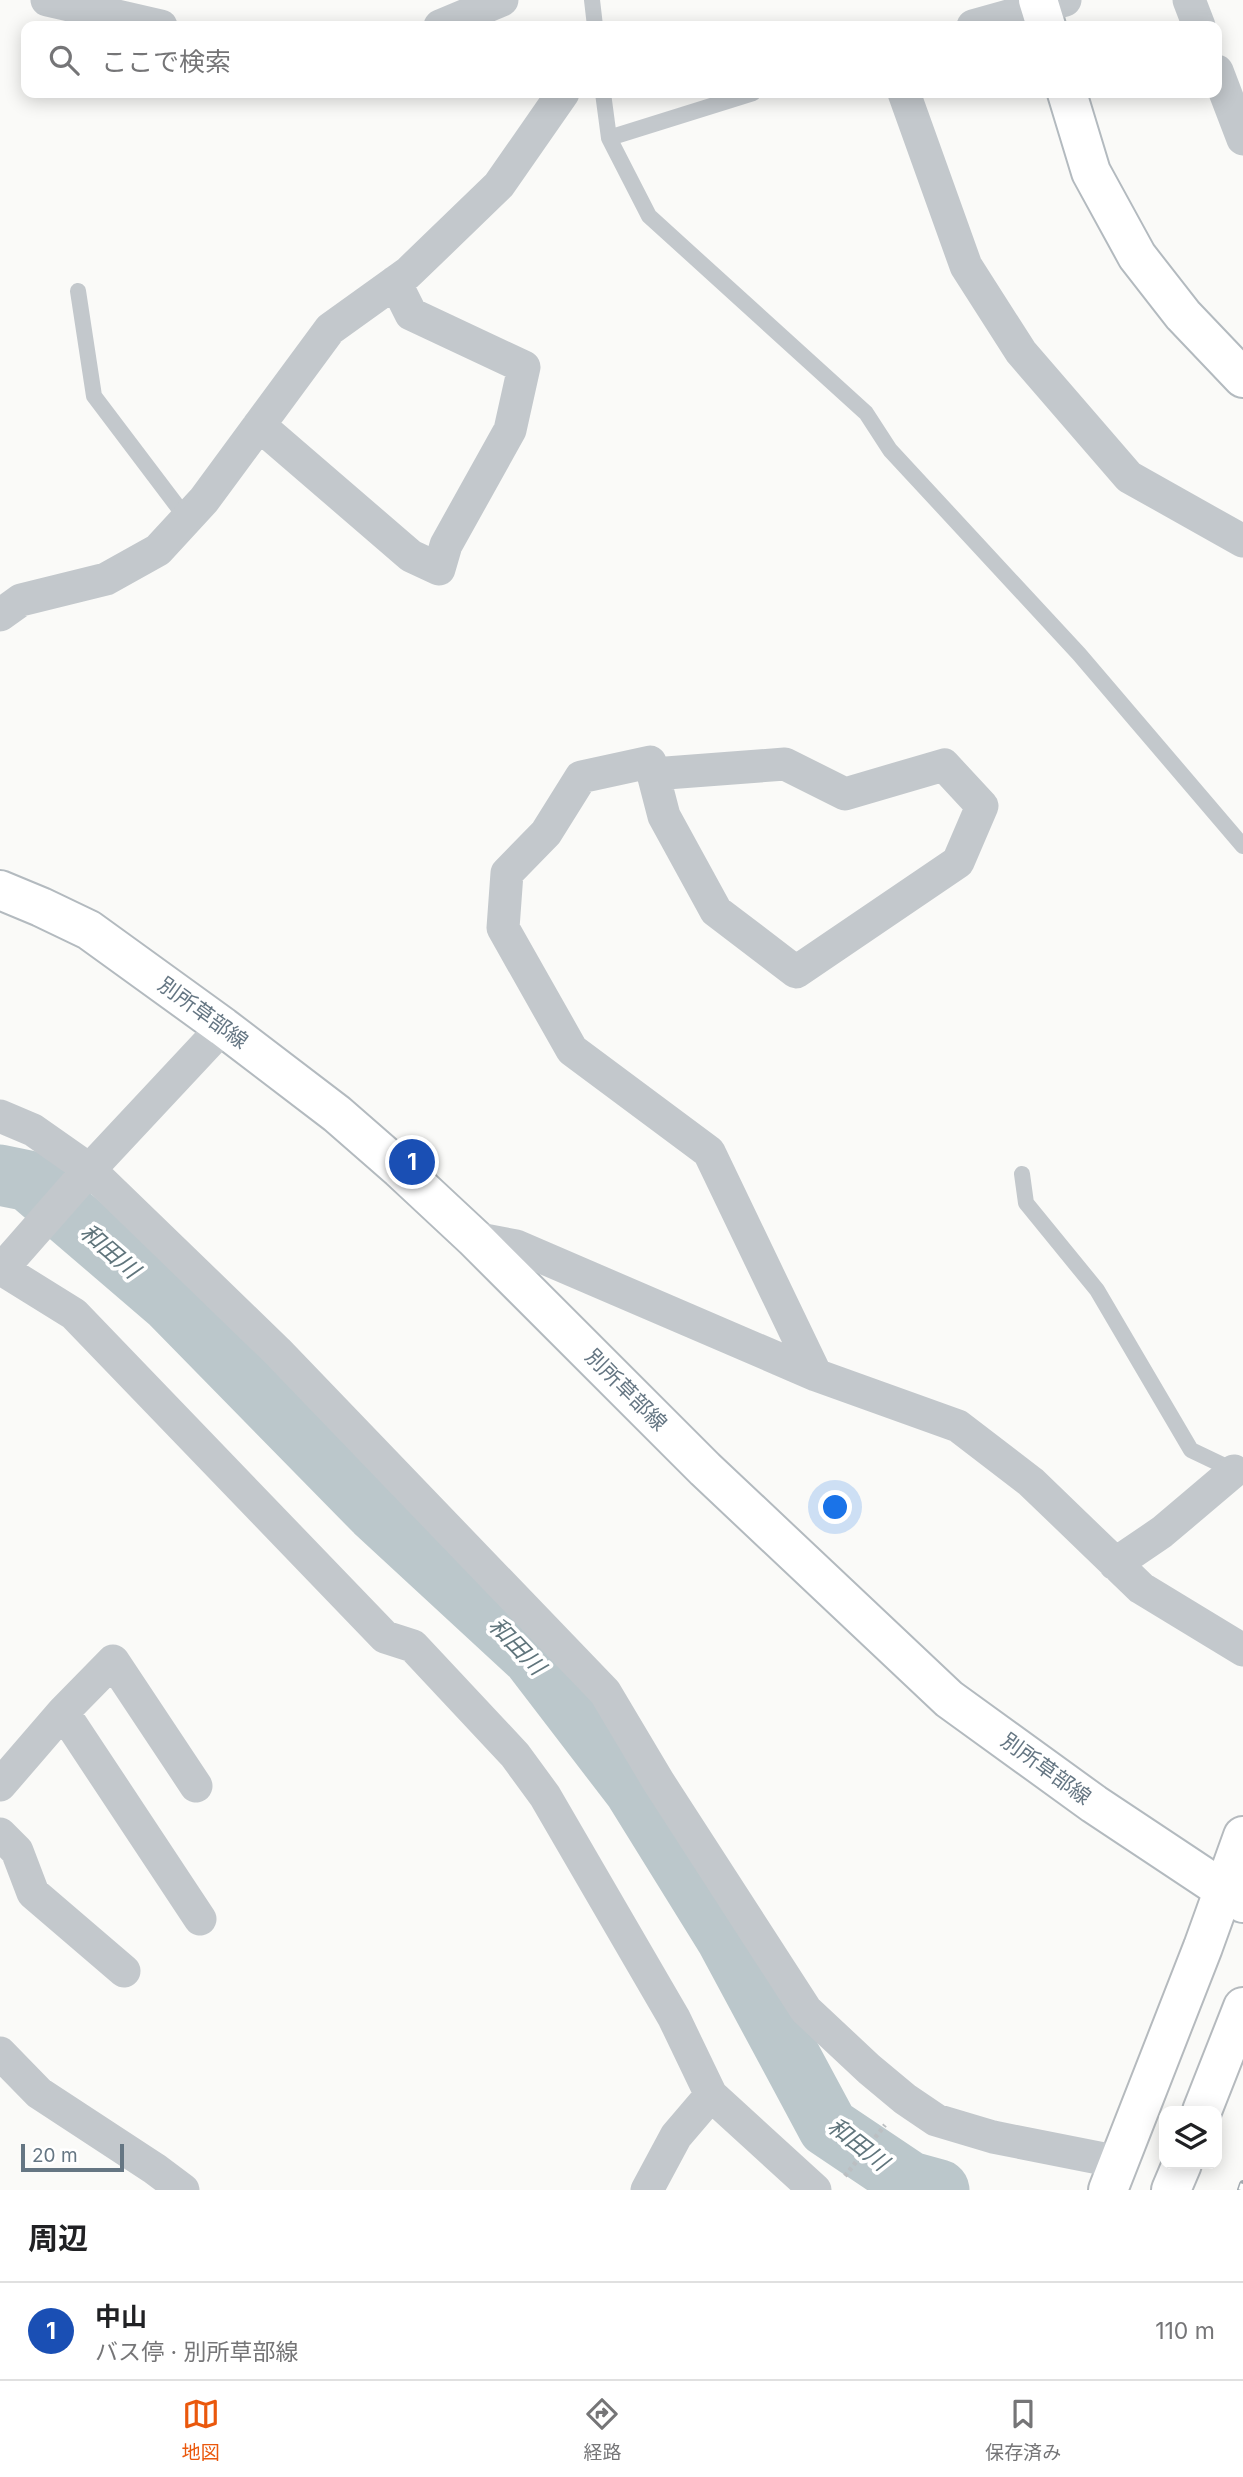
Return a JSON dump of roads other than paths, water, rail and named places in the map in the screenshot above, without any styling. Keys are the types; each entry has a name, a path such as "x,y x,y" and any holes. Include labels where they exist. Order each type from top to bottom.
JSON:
{"main road":[{"path":"1069,98 1091,172 1137,256 1183,316 1243,378"},
{"name":"別所草部線","path":"0,890 41,906 89,930 337,1114 474,1238 705,1469 948,1699 1094,1804 1233,1897"},
{"path":"1113,2177 1203,1947 1233,1897 1243,1836"},
{"path":"1204,2106 1243,2007"},
{"path":"1171,2190 1180,2169"}],"street":[{"path":"47,0 139,21"},
{"path":"452,21 502,0"},
{"path":"1189,0 1197,21"},
{"path":"994,21 1048,8"},
{"path":"1222,84 1243,139"},
{"path":"0,615 21,600 106,579 158,550 204,500 330,329 408,273 499,185 560,98"},
{"path":"906,98 966,266 1021,352 1129,477 1243,541"},
{"path":"259,425 411,556 439,569 446,545 510,430 524,367 411,314 395,282"},
{"path":"653,774 785,764 845,793 944,765 982,806 958,862 796,972 716,911 664,816 653,774 650,762 581,777 546,833 507,873 503,928 572,1049 709,1152 816,1375"},
{"path":"223,1027 4,1266 74,1314 385,1637 413,1646 515,1755 545,1796 674,2018 711,2095 828,2185"},
{"path":"0,1115 33,1130 277,1351 605,1692 658,1781 806,2010 869,2069 936,2120 1113,2177"},
{"path":"474,1238 516,1246 816,1375 958,1426 1031,1482 1141,1588 1243,1650"},
{"path":"1115,1564 1239,1473"},
{"path":"0,1785 63,1712 113,1661 196,1787"},
{"path":"63,1712 200,1919"},
{"path":"0,1834 17,1851 33,1894 124,1971"},
{"path":"0,2053 39,2094 183,2190"},
{"path":"648,2190 676,2136 711,2095"}],"lane":[{"path":"592,0 594,21"},
{"path":"604,98 609,138 649,216 866,413 890,450 1079,654 1243,846"},
{"path":"609,138 737,98"},
{"path":"79,291 94,396 187,519"},
{"path":"1022,1174 1027,1203 1097,1290 1191,1450 1239,1473"}],"waterway":[{"name":"和田川","path":"0,1175 29,1181 169,1301 375,1511 532,1656 634,1789 727,1939 828,2127 910,2182 939,2190"}],"railway":[{"path":"1241,2190 1243,2184"}],"place":[{"name":"中山","path":"412,1162"}]}
